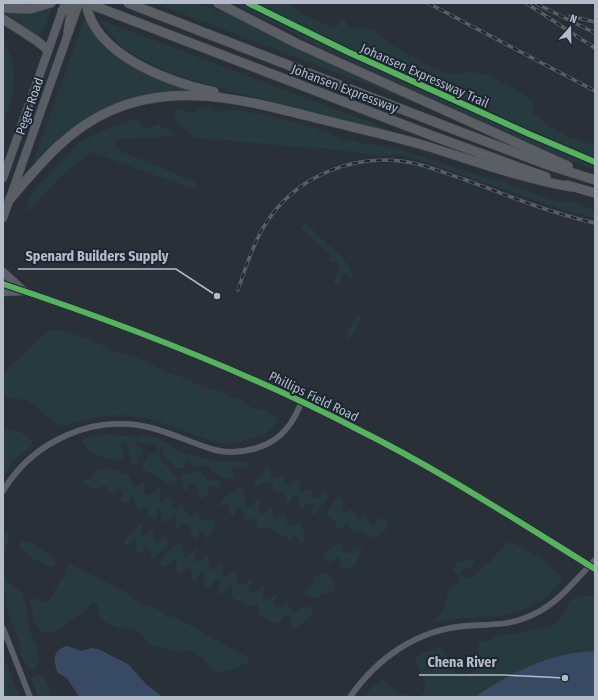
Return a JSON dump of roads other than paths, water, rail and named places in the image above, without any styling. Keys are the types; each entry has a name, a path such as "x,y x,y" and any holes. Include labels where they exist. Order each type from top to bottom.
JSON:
{"highway":[{"path":"3,8 30,10 51,3"},
{"path":"63,7 72,3"},
{"path":"68,32 72,3"},
{"path":"86,3 92,20 105,40 127,58 142,67 185,84 416,143 527,178 572,187"},
{"name":"Johansen Expressway","path":"86,3 433,136 572,187 595,193"},
{"name":"Johansen Expressway","path":"128,3 548,165 595,179"},
{"path":"218,3 298,44 595,179"},
{"path":"3,19 48,50"},
{"path":"10,199 41,162 68,136 96,118 129,103 184,94 258,103"}],"main road":[{"name":"Peger Road","path":"3,218 79,3"},
{"name":"Peger Road","path":"3,178 63,7"},
{"path":"3,272 24,291"},
{"path":"3,292 24,291"}],"street":[{"name":"Phillips Field Road","path":"3,284 198,356 302,401 413,459 593,565"},
{"path":"3,491 17,471 35,454 57,439 80,430 109,424 141,426 216,450 237,452 264,445 279,436 295,416 302,401"},
{"path":"350,697 376,666 407,644 424,636 448,628 504,624 526,618 554,602 593,565"},
{"path":"3,628 30,697"}],"water":[{"path":"67,646 82,651 92,648 98,649 128,664 147,685 163,697 79,697 67,678 58,673 55,664 56,653"},
{"path":"595,651 595,697 475,697 503,679 547,659 579,652"}],"railway":[{"path":"428,3 595,91"},
{"path":"526,3 595,48"},
{"path":"537,4 595,33"},
{"path":"570,16 595,22"},
{"path":"238,290 255,243 276,209 292,194 310,181 330,171 351,164 372,161 395,161 430,167 546,209 595,223"}],"place":[{"name":"Spenard Builders Supply","path":"217,296"},
{"name":"Chena River","path":"565,678"}]}
